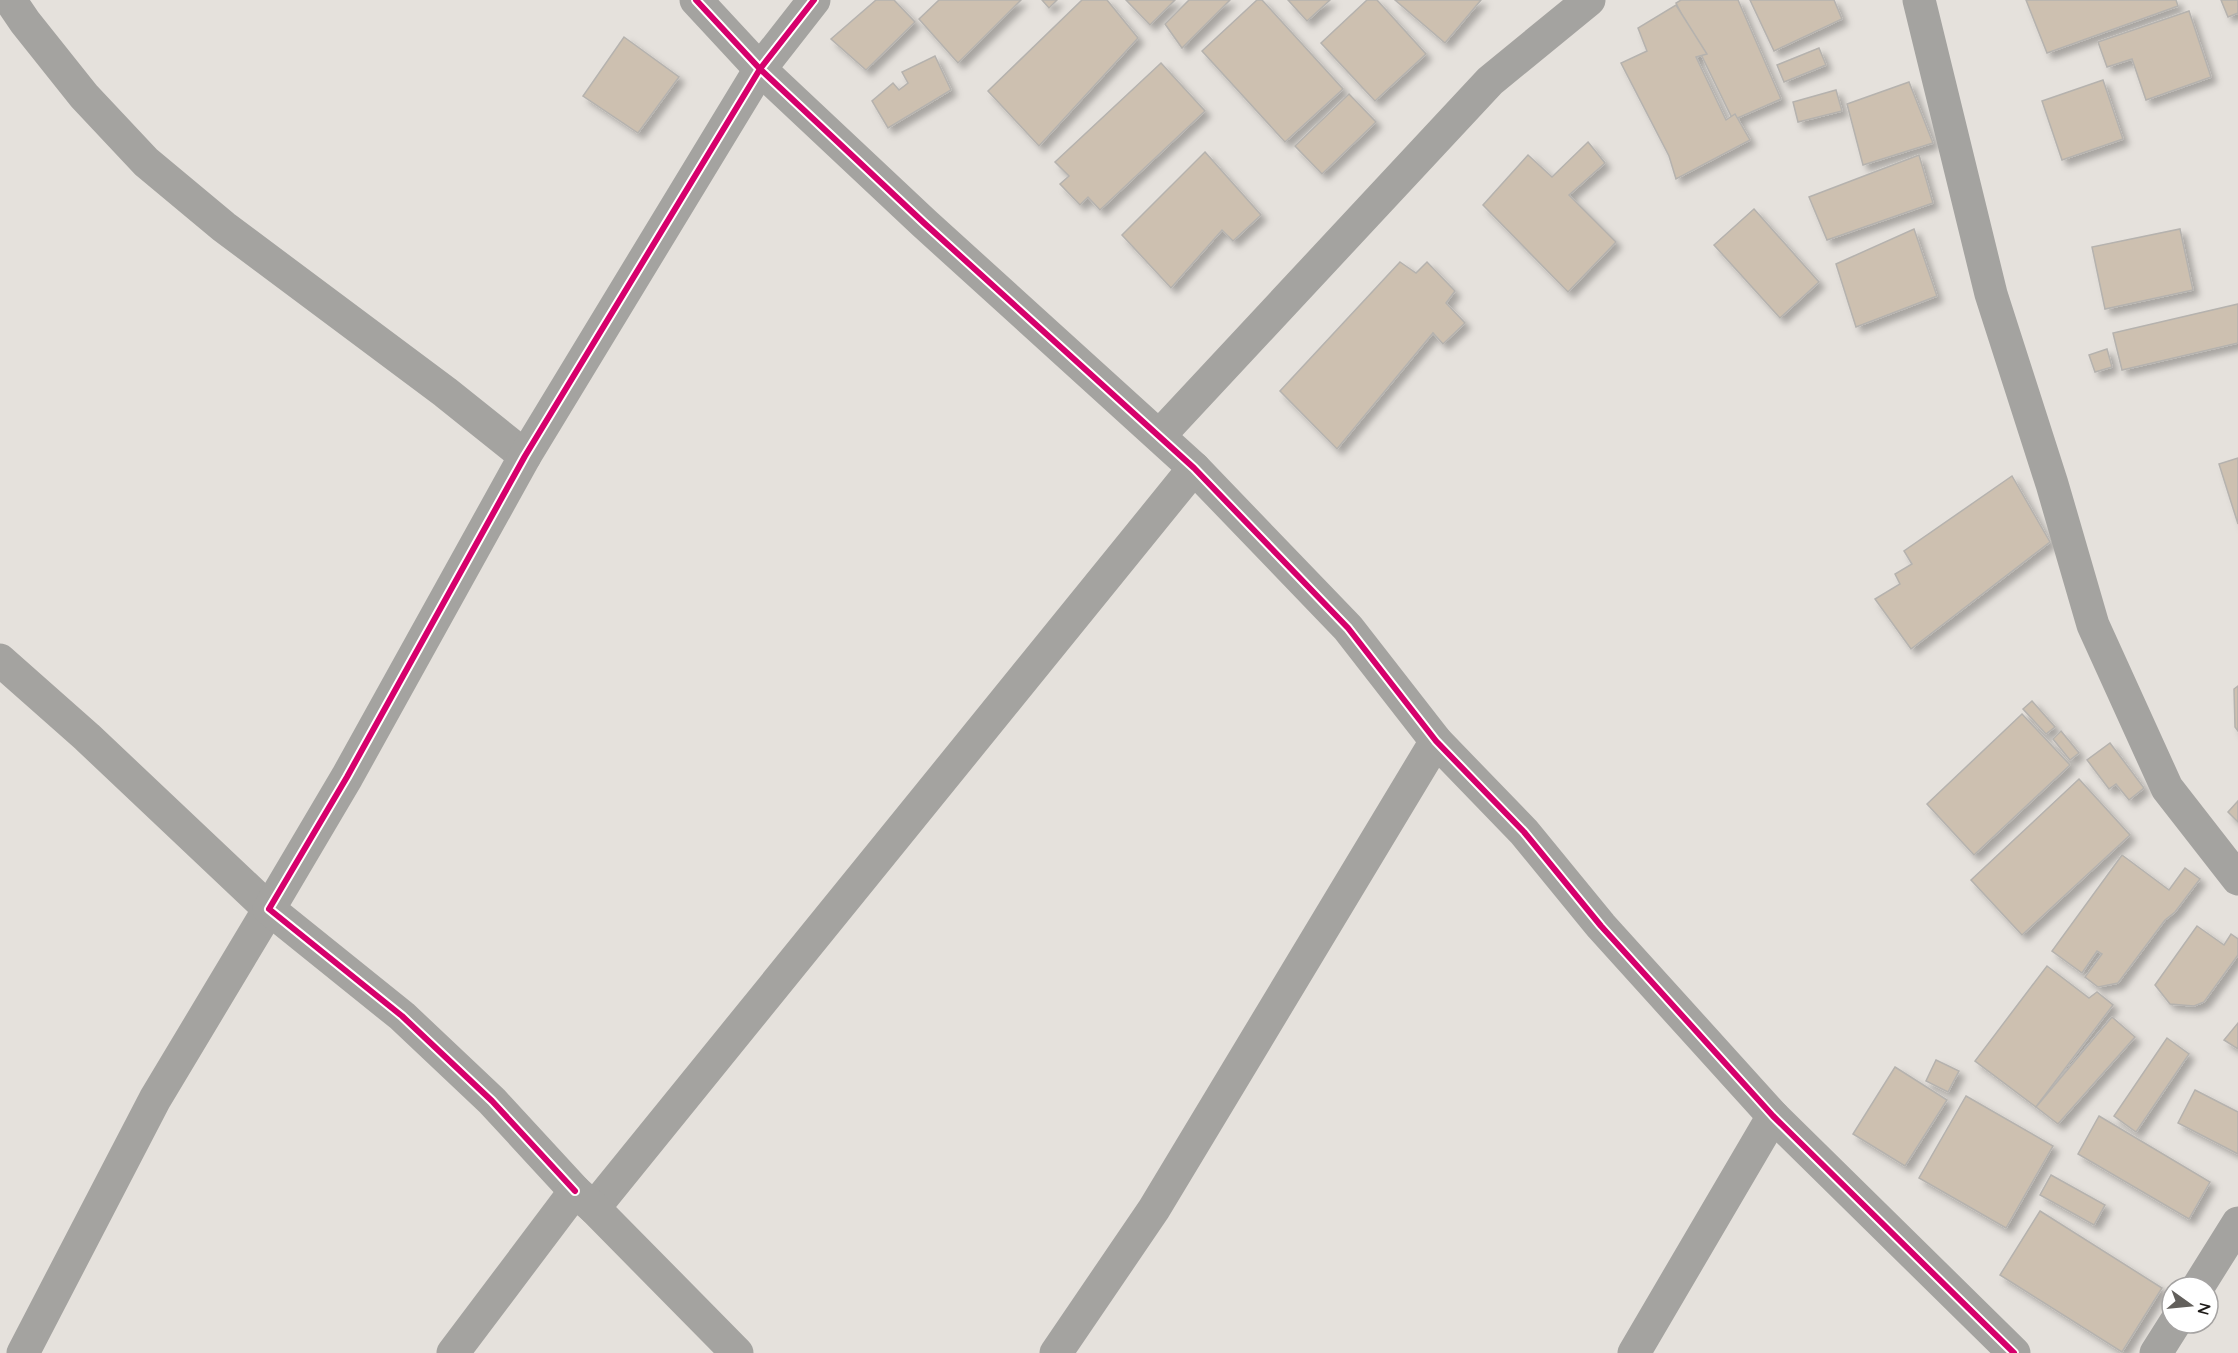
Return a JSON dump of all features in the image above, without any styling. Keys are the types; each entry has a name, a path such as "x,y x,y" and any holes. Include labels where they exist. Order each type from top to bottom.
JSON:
{"street":[{"path":"10,0 84,96 146,162 224,227 445,392 525,456"},
{"path":"696,0 760,69 924,223 1194,468 1348,628 1436,741 1524,832 1601,926 1773,1116 2014,1353"},
{"path":"23,1353 155,1098 347,777 525,456 760,69 814,0"},
{"path":"1160,435 1490,81 1589,0"},
{"path":"1919,0 1991,294 2052,484 2093,625 2167,788 2238,879"},
{"path":"453,1353 584,1200 1194,468"},
{"path":"0,660 87,737 269,909 402,1016 492,1101 584,1200 737,1353"},
{"path":"1056,1353 1154,1209 1436,741"},
{"path":"1634,1353 1773,1116"},
{"path":"2206,1275 2238,1223"},
{"path":"2156,1353 2167,1335"}],"building":[{"path":"876,0 894,0 915,22 866,70 831,39"},
{"path":"939,0 1021,0 958,63 919,19"},
{"path":"1042,0 1057,0 1049,8"},
{"path":"1082,0 1107,0 1138,38 1039,146 988,91"},
{"path":"1126,0 1175,0 1150,25"},
{"path":"1189,0 1230,0 1182,48 1165,24"},
{"path":"1257,0 1262,0 1343,89 1285,142 1202,51"},
{"path":"1288,0 1330,0 1307,21"},
{"path":"1367,0 1377,0 1426,54 1375,101 1321,43"},
{"path":"1395,0 1481,0 1445,43"},
{"path":"1681,0 1738,0 1781,99 1733,120 1676,3"},
{"path":"1750,0 1834,0 1842,19 1774,51"},
{"path":"2026,0 2176,0 2178,6 2047,53"},
{"path":"2221,0 2238,0 2238,13 2228,17"},
{"path":"1676,5 1707,54 1696,57 1726,120 1735,114 1750,140 1676,179 1669,156 1621,63 1647,51 1638,28"},
{"path":"2189,11 2211,77 2146,100 2132,59 2107,67 2098,42"},
{"path":"624,37 679,77 638,133 583,96"},
{"path":"1819,48 1826,65 1784,82 1777,65"},
{"path":"935,56 951,90 888,128 872,101 893,83 899,90 908,83 902,72"},
{"path":"1161,63 1205,111 1100,210 1088,197 1080,205 1060,184 1069,176 1055,162"},
{"path":"2103,80 2123,139 2062,160 2042,101"},
{"path":"1909,82 1933,143 1863,165 1847,104"},
{"path":"1836,90 1842,111 1798,122 1793,102"},
{"path":"1349,94 1376,122 1322,174 1295,146"},
{"path":"1588,142 1605,163 1569,195 1616,242 1568,292 1483,205 1528,155 1552,177"},
{"path":"1205,152 1261,215 1233,241 1222,230 1171,288 1122,235"},
{"path":"1919,155 1933,203 1827,240 1809,197"},
{"path":"1754,209 1819,282 1780,318 1714,245"},
{"path":"1914,229 1937,296 1856,327 1836,264"},
{"path":"2180,229 2193,290 2105,309 2092,247"},
{"path":"1400,262 1416,273 1427,262 1455,291 1446,303 1465,323 1443,344 1433,333 1337,449 1280,391"},
{"path":"2238,304 2238,343 2122,370 2113,333"},
{"path":"2107,349 2112,367 2095,372 2089,355"},
{"path":"2238,458 2238,524 2219,464"},
{"path":"2012,476 2050,542 1911,649 1875,599 1900,584 1895,574 1912,564 1904,551"},
{"path":"2238,686 2238,731 2235,727 2234,689"},
{"path":"2032,701 2055,727 2046,734 2023,709"},
{"path":"2022,714 2070,765 1974,855 1927,804"},
{"path":"2061,731 2079,753 2070,760 2053,739"},
{"path":"2110,743 2144,788 2129,800 2116,784 2109,789 2087,760"},
{"path":"2079,779 2130,835 2022,935 1971,880"},
{"path":"2238,801 2238,822 2228,812"},
{"path":"2122,855 2169,890 2185,868 2200,879 2175,912 2165,920 2118,983 2098,987 2085,977 2102,954 2097,951 2082,973 2052,951"},
{"path":"2197,926 2224,945 2231,934 2238,939 2238,955 2204,1002 2194,1006 2170,1004 2155,985"},
{"path":"2047,966 2089,998 2097,992 2113,1005 2036,1107 1975,1061"},
{"path":"2112,1017 2135,1037 2058,1124 2036,1107"},
{"path":"2238,1023 2238,1049 2224,1040"},
{"path":"2167,1038 2189,1054 2136,1132 2114,1116"},
{"path":"1936,1060 1959,1071 1948,1092 1926,1081"},
{"path":"1895,1067 1947,1100 1905,1166 1853,1134"},
{"path":"2195,1090 2238,1112 2238,1154 2178,1123"},
{"path":"1966,1096 2053,1146 2006,1228 1919,1178"},
{"path":"2099,1116 2210,1182 2189,1219 2078,1154"},
{"path":"2051,1175 2105,1205 2094,1225 2040,1195"},
{"path":"2040,1211 2160,1287 2160,1291 2122,1352 2000,1275"}],"cycle path":[{"path":"696,0 760,69 924,223 1194,468 1348,628 1436,741 1524,832 1601,926 1773,1116 2014,1353"},
{"path":"575,1191 492,1101 402,1016 269,909 347,777 525,456 760,69 814,0"}]}
